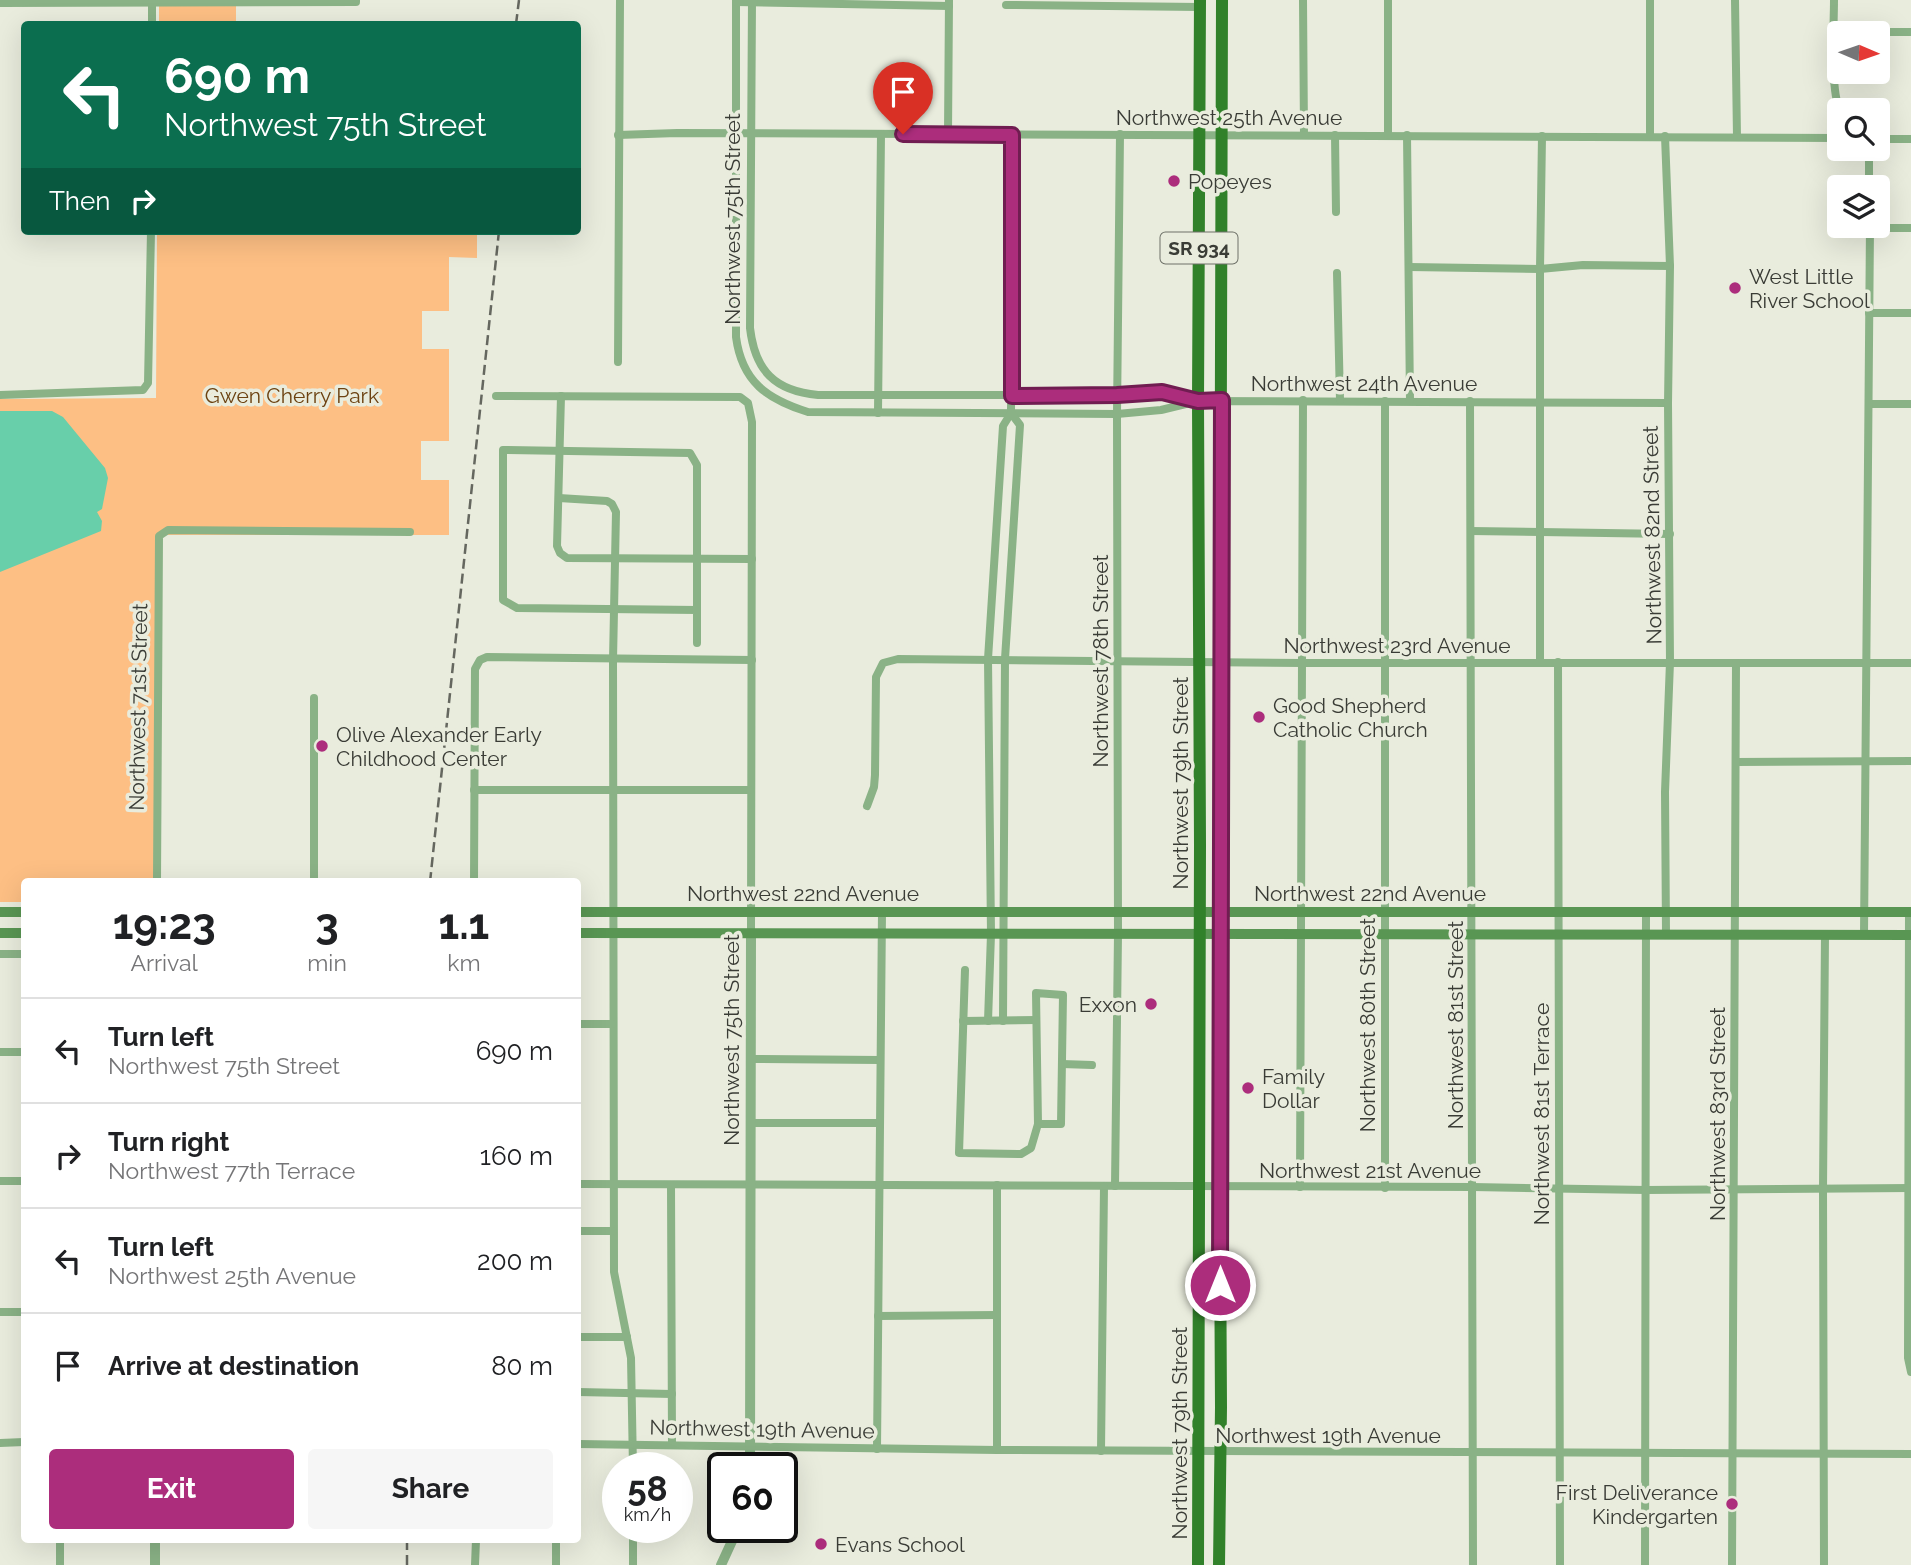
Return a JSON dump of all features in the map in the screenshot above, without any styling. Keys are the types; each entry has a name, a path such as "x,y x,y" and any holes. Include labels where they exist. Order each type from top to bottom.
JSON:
{"main road":[{"name":"Northwest 79th Street","path":"1219,1565 1222,0"},
{"name":"Northwest 79th Street","path":"1198,1565 1200,4"},
{"path":"1199,268 1222,269"},
{"path":"1199,533 1221,532"},
{"path":"1200,740 1207,781 1213,793 1220,798"},
{"path":"0,912 21,912"},
{"name":"Northwest 22nd Avenue","path":"581,912 1910,912"},
{"path":"0,933 21,933"},
{"name":"Northwest 22nd Avenue","path":"581,933 1910,935"},
{"path":"1200,1048 1219,1046"},
{"path":"1199,1333 1220,1333"}],"street":[{"path":"618,362 620,0"},
{"path":"1303,0 1304,135"},
{"path":"1388,0 1388,135"},
{"path":"1650,0 1650,136"},
{"path":"1735,0 1737,137"},
{"path":"1834,0 1834,21"},
{"path":"0,3 356,1"},
{"path":"736,1 949,3 948,134"},
{"name":"Northwest 75th Street","path":"736,1 736,337 743,366"},
{"name":"Northwest 75th Street","path":"752,1 751,342 762,369 772,379 798,393 1012,396 1162,392 1198,401"},
{"path":"152,2 152,21"},
{"path":"1006,5 1182,7 1200,4"},
{"path":"1890,32 1911,32"},
{"path":"736,65 751,65"},
{"path":"878,413 881,134"},
{"name":"Northwest 25th Avenue","path":"618,135 1120,134 1827,138"},
{"name":"Northwest 78th Street","path":"1115,1186 1115,1065 1118,1051 1117,395 1120,134"},
{"path":"988,1021 991,934 988,659 1003,426 1011,413 1012,396 1012,135"},
{"path":"1335,135 1336,212"},
{"path":"1407,135 1410,401"},
{"path":"1540,662 1542,136"},
{"name":"Northwest 82nd Street","path":"1665,136 1670,266 1670,663 1665,792 1666,934"},
{"path":"1890,139 1911,139"},
{"path":"736,209 750,209"},
{"path":"1890,227 1911,228"},
{"path":"0,395 143,390 148,383 151,235"},
{"path":"1864,935 1870,238"},
{"path":"1409,267 1670,266"},
{"path":"1337,273 1340,400"},
{"path":"736,277 750,277"},
{"path":"1869,313 1911,313"},
{"name":"Northwest 24th Avenue","path":"743,366 758,388 783,404 808,412 1117,414 1161,410 1198,401 1222,400 1668,403"},
{"path":"496,396 561,396 558,546 560,553 567,558 752,559"},
{"name":"Northwest 75th Street","path":"561,396 740,397 748,403 752,422 751,1452"},
{"path":"1300,1187 1303,400"},
{"name":"Northwest 80th Street","path":"1385,401 1385,1188"},
{"name":"Northwest 81st Street","path":"1470,401 1473,1565"},
{"path":"1869,404 1911,404"},
{"path":"1003,1021 1005,659 1020,425 1011,413"},
{"path":"697,610 517,608 503,600 503,450 690,453 697,465 697,559 697,610 697,643"},
{"path":"559,498 603,500 612,504 616,512 613,660 613,1231 614,1272 631,1358 633,1452"},
{"name":"Northwest 71st Street","path":"157,878 161,533 168,530 410,532"},
{"path":"1471,531 1670,534"},
{"path":"996,532 1013,533"},
{"path":"991,612 1008,614"},
{"path":"474,878 475,668 480,660 487,657 751,660"},
{"name":"Northwest 23rd Avenue","path":"866,806 874,787 876,677 883,663 898,659 1303,663 1911,663"},
{"name":"Northwest 81st Terrace","path":"1558,662 1560,1565"},
{"name":"Northwest 83rd Street","path":"1732,1565 1736,663"},
{"path":"314,698 314,878"},
{"path":"1736,762 1911,761"},
{"path":"474,790 750,790"},
{"path":"1645,1565 1646,911"},
{"path":"877,1449 883,933 881,912"},
{"path":"1910,912 1911,1371"},
{"path":"1824,1565 1825,935"},
{"path":"0,954 21,954"},
{"path":"965,970 959,1153 1021,1154 1031,1148 1038,1124 1036,993 1063,995 1061,1124 1038,1124"},
{"path":"963,1021 1036,1020"},
{"path":"581,1024 613,1024"},
{"path":"0,1052 21,1052"},
{"path":"750,1059 880,1060"},
{"path":"1062,1064 1093,1065"},
{"path":"750,1123 879,1123"},
{"path":"0,1181 21,1181"},
{"name":"Northwest 21st Avenue","path":"581,1184 1646,1190 1910,1188"},
{"path":"671,1185 672,1445"},
{"path":"997,1450 998,1185"},
{"path":"1101,1451 1104,1186"},
{"path":"581,1231 613,1231"},
{"path":"0,1312 21,1312"},
{"path":"878,1316 996,1315"},
{"path":"581,1337 627,1337"},
{"path":"581,1392 672,1394"},
{"path":"0,1443 21,1442"},
{"name":"Northwest 19th Avenue","path":"581,1444 1198,1452 1911,1454"},
{"path":"60,1543 60,1565"},
{"path":"155,1543 155,1565"},
{"path":"475,1565 476,1543"},
{"path":"556,1543 556,1565"},
{"path":"633,1543 633,1565"},
{"path":"721,1565 731,1543"}],"green space":[{"path":"159,5 236,5 236,21 159,21"},
{"name":"Gwen Cherry Park","path":"157,235 477,235 477,258 449,257 449,311 422,311 422,349 449,349 449,441 421,441 421,480 449,480 449,535 156,535 157,878 21,878 21,902 0,902 0,399 156,398"}],"shaded area":[{"path":"0,411 52,411 63,417 105,468 108,478 102,509 97,512 102,521 101,531 0,572"}],"railway":[{"path":"516,21 519,0"},
{"path":"430,878 499,235"},
{"path":"407,1543 407,1565"}],"place":[{"name":"Popeyes","path":"1174,181"},
{"name":"West Little River School","path":"1735,288"},
{"name":"Good Shepherd Catholic Church","path":"1259,717"},
{"name":"Olive Alexander Early Childhood Center","path":"322,746"},
{"name":"Exxon","path":"1151,1004"},
{"name":"Family Dollar","path":"1248,1088"},
{"name":"First Deliverance Kindergarten","path":"1732,1504"},
{"name":"Evans School","path":"821,1544"}],"route":[{"path":"903,134 1012,135 1012,396 1162,392 1198,401 1222,400 1220,1285"}]}
